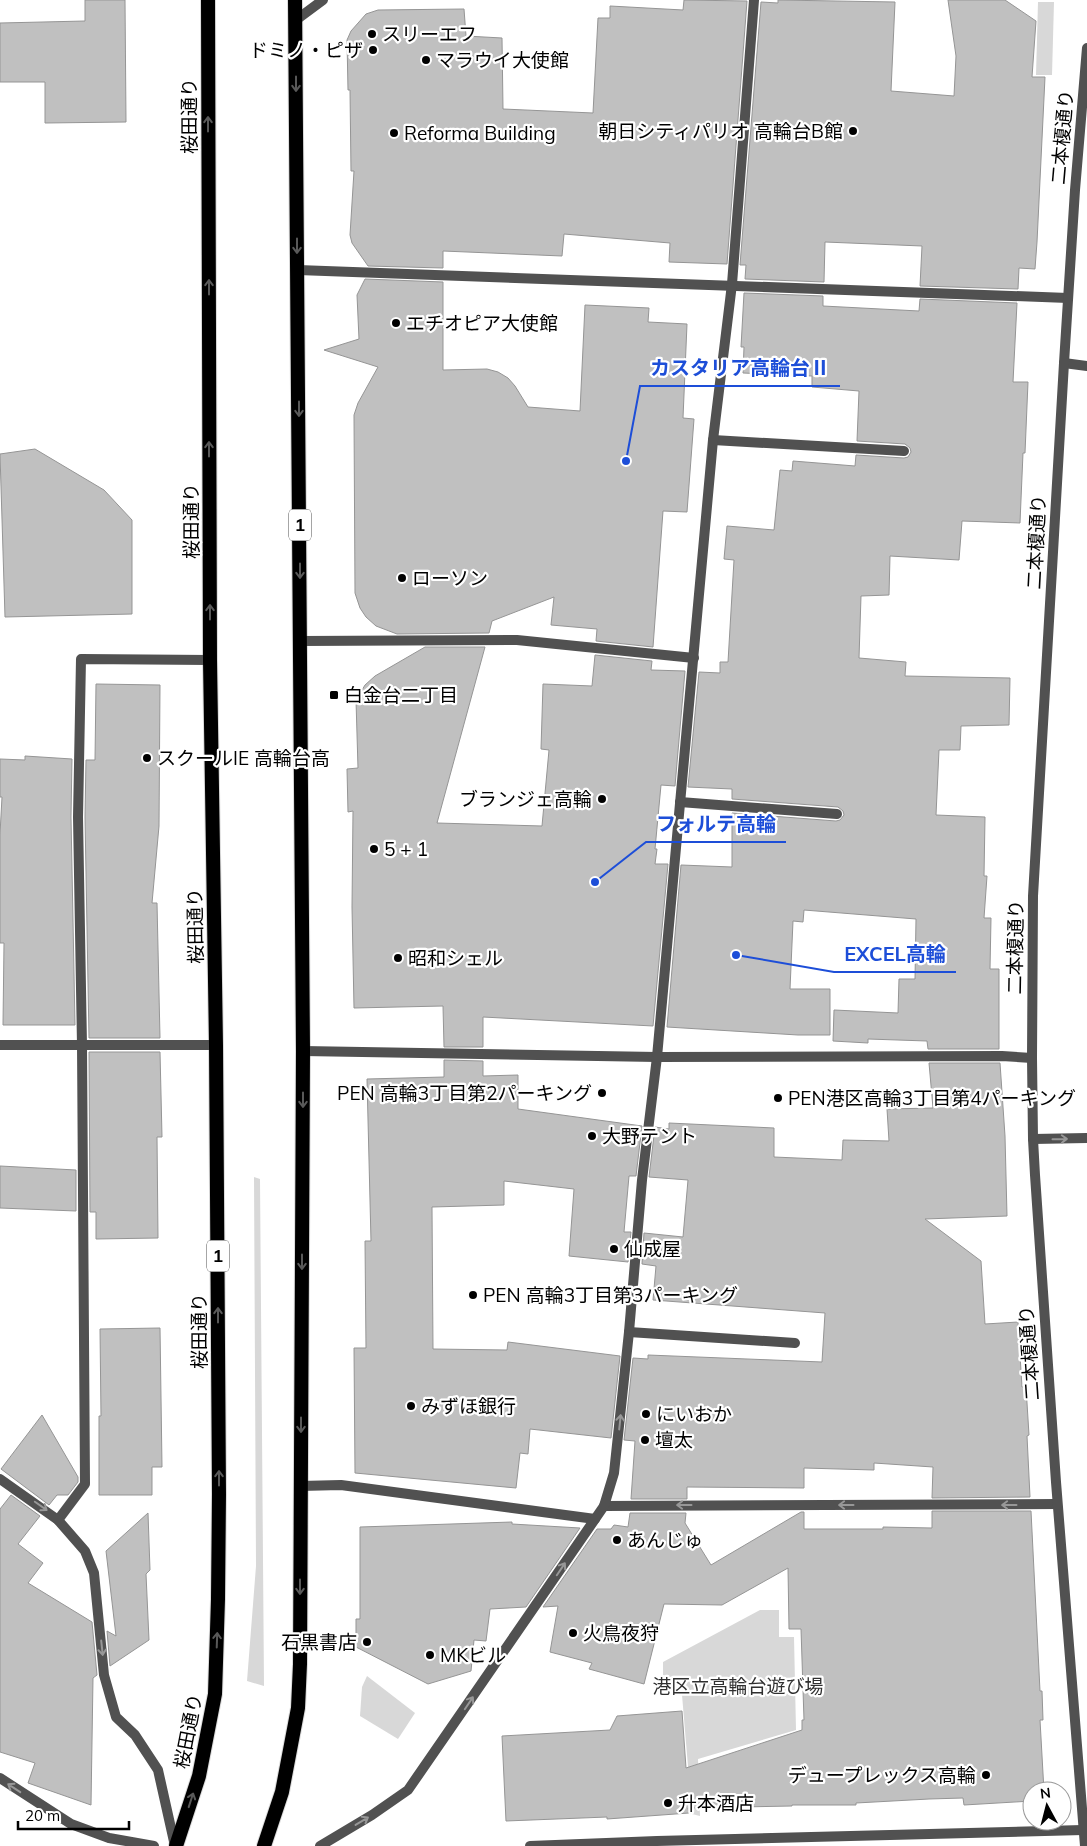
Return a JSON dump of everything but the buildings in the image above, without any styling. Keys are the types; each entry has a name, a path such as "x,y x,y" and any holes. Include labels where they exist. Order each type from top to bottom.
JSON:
{"highway":[{"name":"桜田通り","path":"176,1846 200,1776 215,1694 220,1494 210,660 208,0"},
{"name":"1","path":"264,1846 282,1792 298,1708 300,1664 303,1051 296,0"}],"street":[{"path":"296,20 323,0"},
{"path":"320,1846 372,1815 408,1790 604,1506 614,1473 629,1332 642,1180 657,1057 714,440 732,284 754,0"},
{"name":"二本榎通り","path":"1084,1846 1032,1139 1032,1058 1033,896 1068,298 1087,48"},
{"path":"298,270 732,284 1068,298"},
{"path":"1064,363 1087,366"},
{"path":"714,440 904,451"},
{"path":"300,641 517,640 694,658"},
{"path":"58,1520 85,1484 82,1046 78,817 81,659 210,660"},
{"path":"680,802 837,814"},
{"path":"0,1045 216,1045"},
{"path":"303,1051 657,1057 1002,1056 1032,1058"},
{"path":"1032,1139 1087,1138"},
{"path":"629,1332 795,1343"},
{"path":"0,1479 58,1520 85,1551 94,1573 104,1675 116,1718 135,1734 158,1770 176,1846"},
{"path":"300,1486 341,1485 595,1519"},
{"path":"604,1506 1058,1504"},
{"path":"0,1778 71,1824 109,1838 154,1846"},
{"path":"530,1846 658,1844 1083,1830"}],"green space":[{"path":"1038,2 1054,2 1052,75 1036,75"},
{"path":"254,1177 260,1179 264,1686 247,1681 256,1566"},
{"name":"港区立高輪台遊び場","path":"760,1610 779,1610 779,1637 794,1637 796,1730 698,1759 700,1816 692,1814 681,1683 663,1683 663,1662"},
{"path":"367,1676 415,1713 398,1739 360,1716 362,1687"}],"place":[{"name":"スリーエフ","path":"372,34"},
{"name":"ドミノ・ピザ","path":"373,50"},
{"name":"マラウイ大使館","path":"426,60"},
{"name":"朝日シティパリオ 高輪台B館","path":"853,131"},
{"name":"Reforma Building","path":"394,133"},
{"name":"エチオピア大使館","path":"396,323"},
{"name":"カスタリア高輪台Ⅱ","path":"626,461"},
{"name":"ローソン","path":"402,578"},
{"name":"白金台二丁目","path":"334,695"},
{"name":"スクールIE 高輪台高","path":"147,758"},
{"name":"ブランジェ高輪","path":"602,799"},
{"name":"5 + 1","path":"374,849"},
{"name":"フォルテ高輪","path":"595,882"},
{"name":"EXCEL高輪","path":"736,955"},
{"name":"昭和シェル","path":"398,958"},
{"name":"PEN 高輪3丁目第2パーキング","path":"602,1093"},
{"name":"PEN港区高輪3丁目第4パーキング","path":"778,1098"},
{"name":"大野テント","path":"592,1136"},
{"name":"仙成屋","path":"614,1249"},
{"name":"PEN 高輪3丁目第3パーキング","path":"473,1295"},
{"name":"みずほ銀行","path":"411,1406"},
{"name":"にいおか","path":"646,1414"},
{"name":"壇太","path":"645,1440"},
{"name":"あんじゅ","path":"617,1540"},
{"name":"火鳥夜狩","path":"573,1633"},
{"name":"石黒書店","path":"367,1642"},
{"name":"MKビル","path":"430,1655"},
{"name":"デュープレックス高輪","path":"986,1775"},
{"name":"升本酒店","path":"668,1803"}]}
